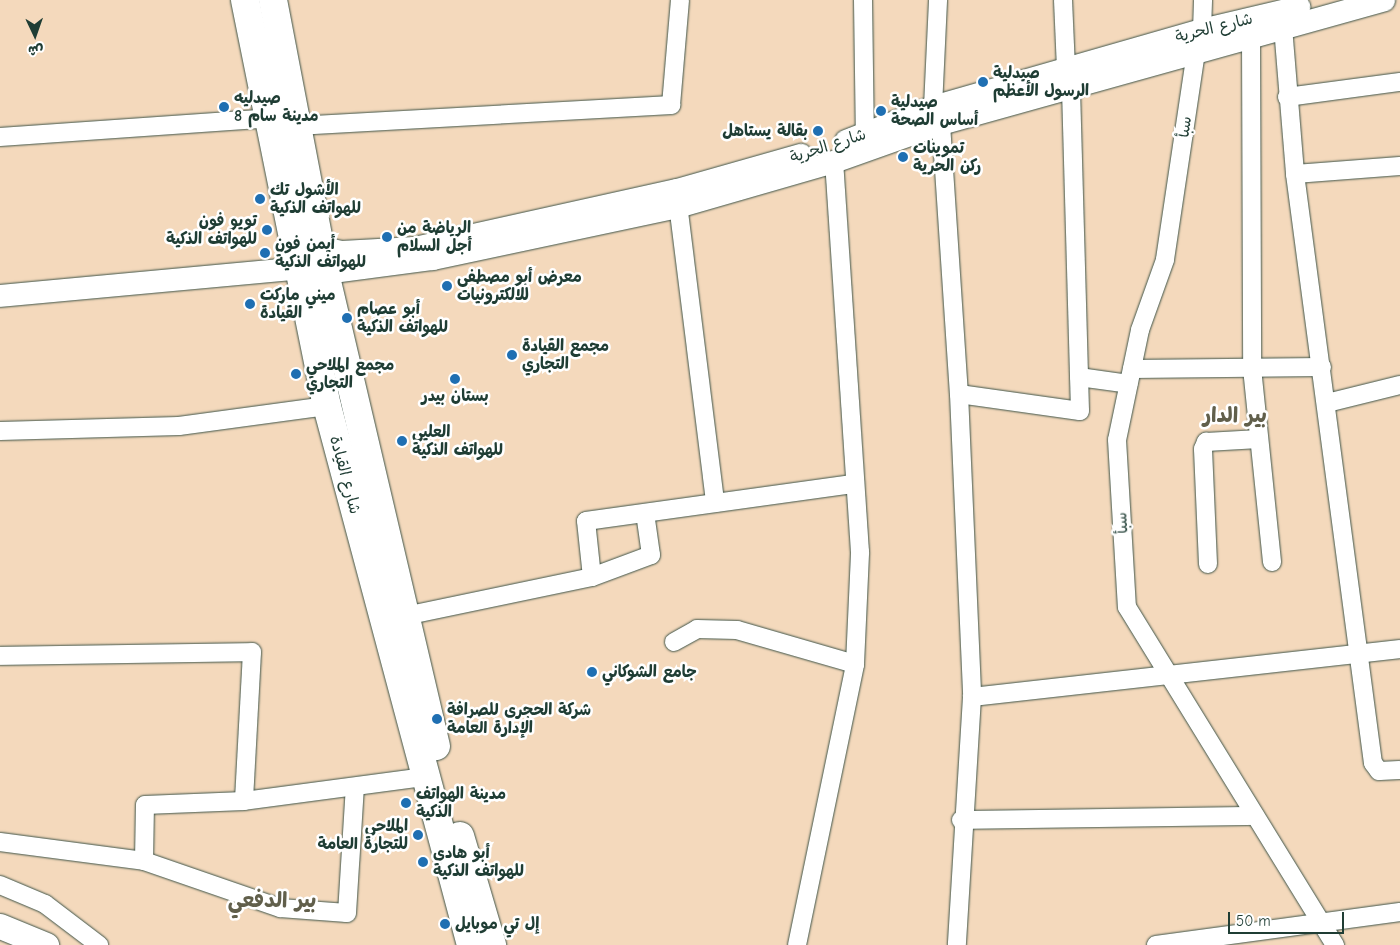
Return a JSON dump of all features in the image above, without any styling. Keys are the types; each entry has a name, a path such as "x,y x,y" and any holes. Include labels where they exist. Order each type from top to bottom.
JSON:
{"main road":[{"name":"شارع القيادة","path":"245,0 269,118 311,261 405,616 443,776 492,945"},
{"name":"شارع القيادة","path":"273,0 296,126 327,406 470,945"},
{"path":"0,926 46,945"}],"street":[{"path":"296,126 671,105 680,0"},
{"path":"863,0 865,135"},
{"path":"938,0 937,116 959,394 972,696 961,820 957,945"},
{"path":"959,394 1080,411 1068,79 1063,0"},
{"path":"1202,30 1203,0"},
{"name":"شارع الحرية","path":"678,198 865,135 1068,79 1202,30 1324,0"},
{"path":"1068,79 1196,52 1384,0"},
{"path":"1283,27 1287,97 1296,174 1361,655 1373,763 1379,771 1400,770"},
{"path":"1251,36 1252,368 1272,562"},
{"name":"سبأ","path":"1196,52 1166,260 1140,330 1117,440 1127,608 1335,945"},
{"path":"1287,97 1400,82"},
{"path":"0,282 311,261 433,259 678,198 834,162 937,116"},
{"path":"0,136 269,118"},
{"path":"797,945 855,664 860,552 834,162"},
{"path":"1296,174 1400,166"},
{"path":"678,198 715,503"},
{"path":"0,296 311,261"},
{"path":"1079,377 1130,376 1252,368 1322,367"},
{"path":"1326,403 1400,385"},
{"path":"0,431 179,426 327,406"},
{"path":"1208,564 1203,449 1206,442 1259,439"},
{"path":"592,577 586,521 854,484"},
{"path":"405,616 592,577 651,555 645,513"},
{"path":"674,642 697,629 737,630 855,664"},
{"path":"972,696 1170,678 1400,649"},
{"path":"0,656 252,652 244,801"},
{"path":"144,861 144,805 244,801 425,778"},
{"path":"0,842 144,861 280,908 347,914 355,786"},
{"path":"961,820 1255,816"},
{"path":"0,885 45,904 99,945"},
{"path":"1156,945 1175,944 1319,921 1400,912"}],"place":[{"name":"صيدلية الرسول الأعظم","path":"983,82"},
{"name":"صيدليه مدينة سام 8","path":"224,107"},
{"name":"صيدلية أساس الصحة","path":"881,111"},
{"name":"بقالة يستاهل","path":"818,131"},
{"name":"تموينات ركن الحرية","path":"903,157"},
{"name":"الأشول تك للهواتف الذكية","path":"260,199"},
{"name":"تويو فون للهواتف الذكية","path":"267,230"},
{"name":"الرياضة من أجل السلام","path":"387,237"},
{"name":"أيمن فون للهواتف الذكية","path":"265,253"},
{"name":"معرض أبو مصطفى للالكترونيات","path":"447,286"},
{"name":"ميني ماركت القيادة","path":"250,304"},
{"name":"أبو عصام للهواتف الذكية","path":"347,318"},
{"name":"مجمع القيادة التجاري","path":"512,355"},
{"name":"مجمع الملاحي التجاري","path":"296,374"},
{"name":"بستان بيدر","path":"455,379"},
{"name":"العليي للهواتف الذكية","path":"402,441"},
{"name":"جامع الشوكاني","path":"592,672"},
{"name":"شركة الحجري للصرافة الإدارة العامة","path":"437,719"},
{"name":"مدينة الهواتف الذكية","path":"406,803"},
{"name":"الملاحي للتجارة العامة","path":"418,835"},
{"name":"أبو هادي للهواتف الذكية","path":"423,862"},
{"name":"إل تي موبايل","path":"445,924"}],"district":[{"name":"بير الدار","path":"1235,415"},
{"name":"بير الدفعي","path":"272,900"}]}
